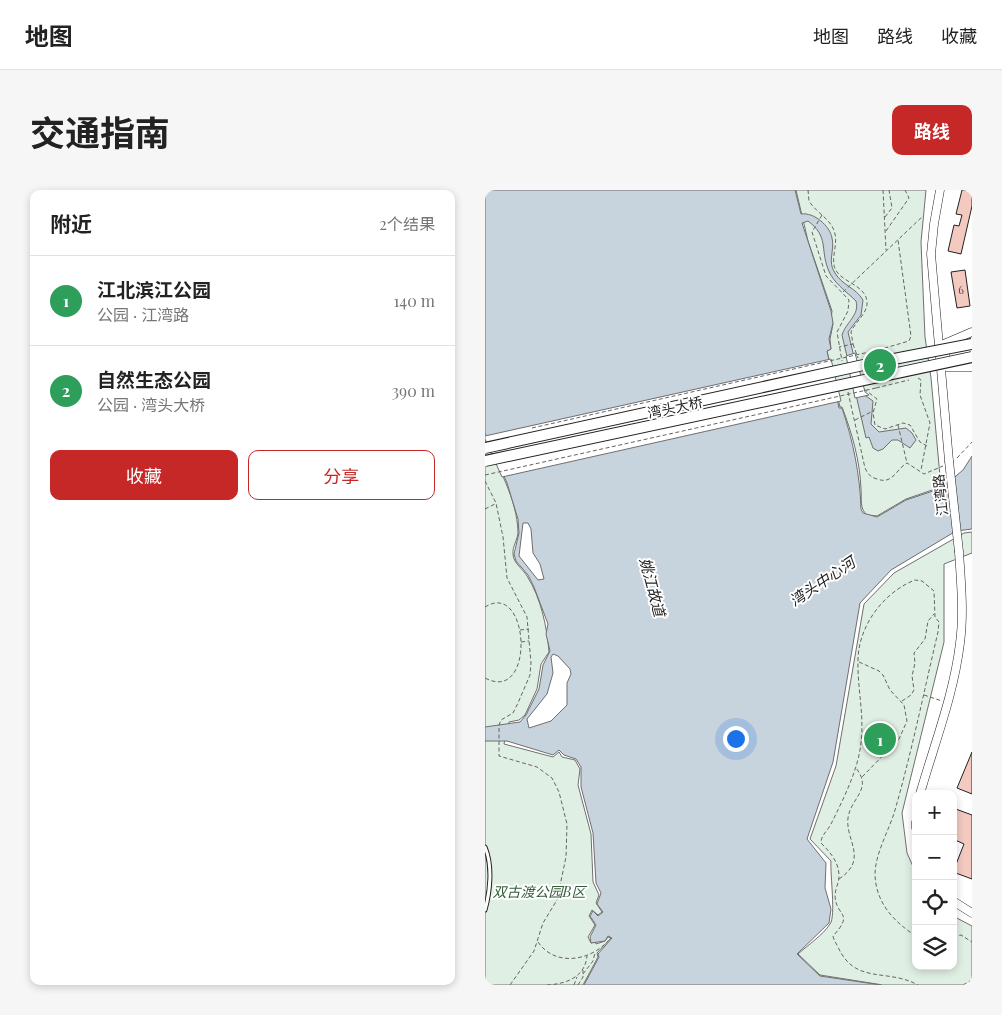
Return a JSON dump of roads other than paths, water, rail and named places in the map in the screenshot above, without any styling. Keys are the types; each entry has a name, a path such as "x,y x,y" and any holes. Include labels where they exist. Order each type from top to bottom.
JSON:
{"main road":[{"name":"湾头大桥","path":"485,448 863,364 972,344"},
{"name":"湾头大桥","path":"485,461 869,383 972,357"}],"street":[{"name":"江湾路","path":"921,790 957,660 961,629 959,552 931,254 933,224 940,190"},
{"path":"972,332 943,344 947,367 972,367"},
{"path":"957,904 972,913"}],"lane":[{"path":"485,847 489,859 489,886 485,910"}],"water":[{"path":"485,190 795,190 801,214 811,215 821,221 831,233 833,269 838,277 857,292 863,300 861,315 848,332 863,394 873,401 871,424 879,432 906,428 916,440 910,448 898,440 892,440 883,449 878,451 873,448 869,437 866,438 842,335 856,310 856,301 836,283 830,274 819,232 808,221 802,223 831,311 833,323 829,339 831,349 827,351 839,408 842,408 853,445 863,513 877,517 906,500 942,488 963,470 972,456 972,529 956,531 891,570 860,603 833,762 807,839 826,863 825,888 831,909 829,923 797,954 820,976 881,985 584,985 599,957 598,954 612,938 608,936 605,941 591,943 590,937 596,925 590,916 593,911 598,916 603,912 597,904 601,893 596,883 593,833 581,787 581,767 576,759 564,755 559,750 553,755 507,741 485,741 485,727 520,722 526,715 539,689 543,665 550,651 546,634 548,624 534,587 528,575 516,561 514,554 519,533 518,519 507,483 485,433","holes":["523,523 528,523 531,529 533,553 540,564 544,579 538,580 519,556","553,654 558,656 570,669 571,674 567,683 567,705 551,721 529,728 527,719 547,694 553,673 551,657"]}],"place":[{"name":"自然生态公园","path":"880,365"},
{"name":"江北滨江公园","path":"880,739"}],"water label":[{"name":"湾头中心河","path":"822,581"},
{"name":"姚江故道","path":"653,587"}],"park label":[{"name":"双古渡公园B区","path":"539,891"}]}
